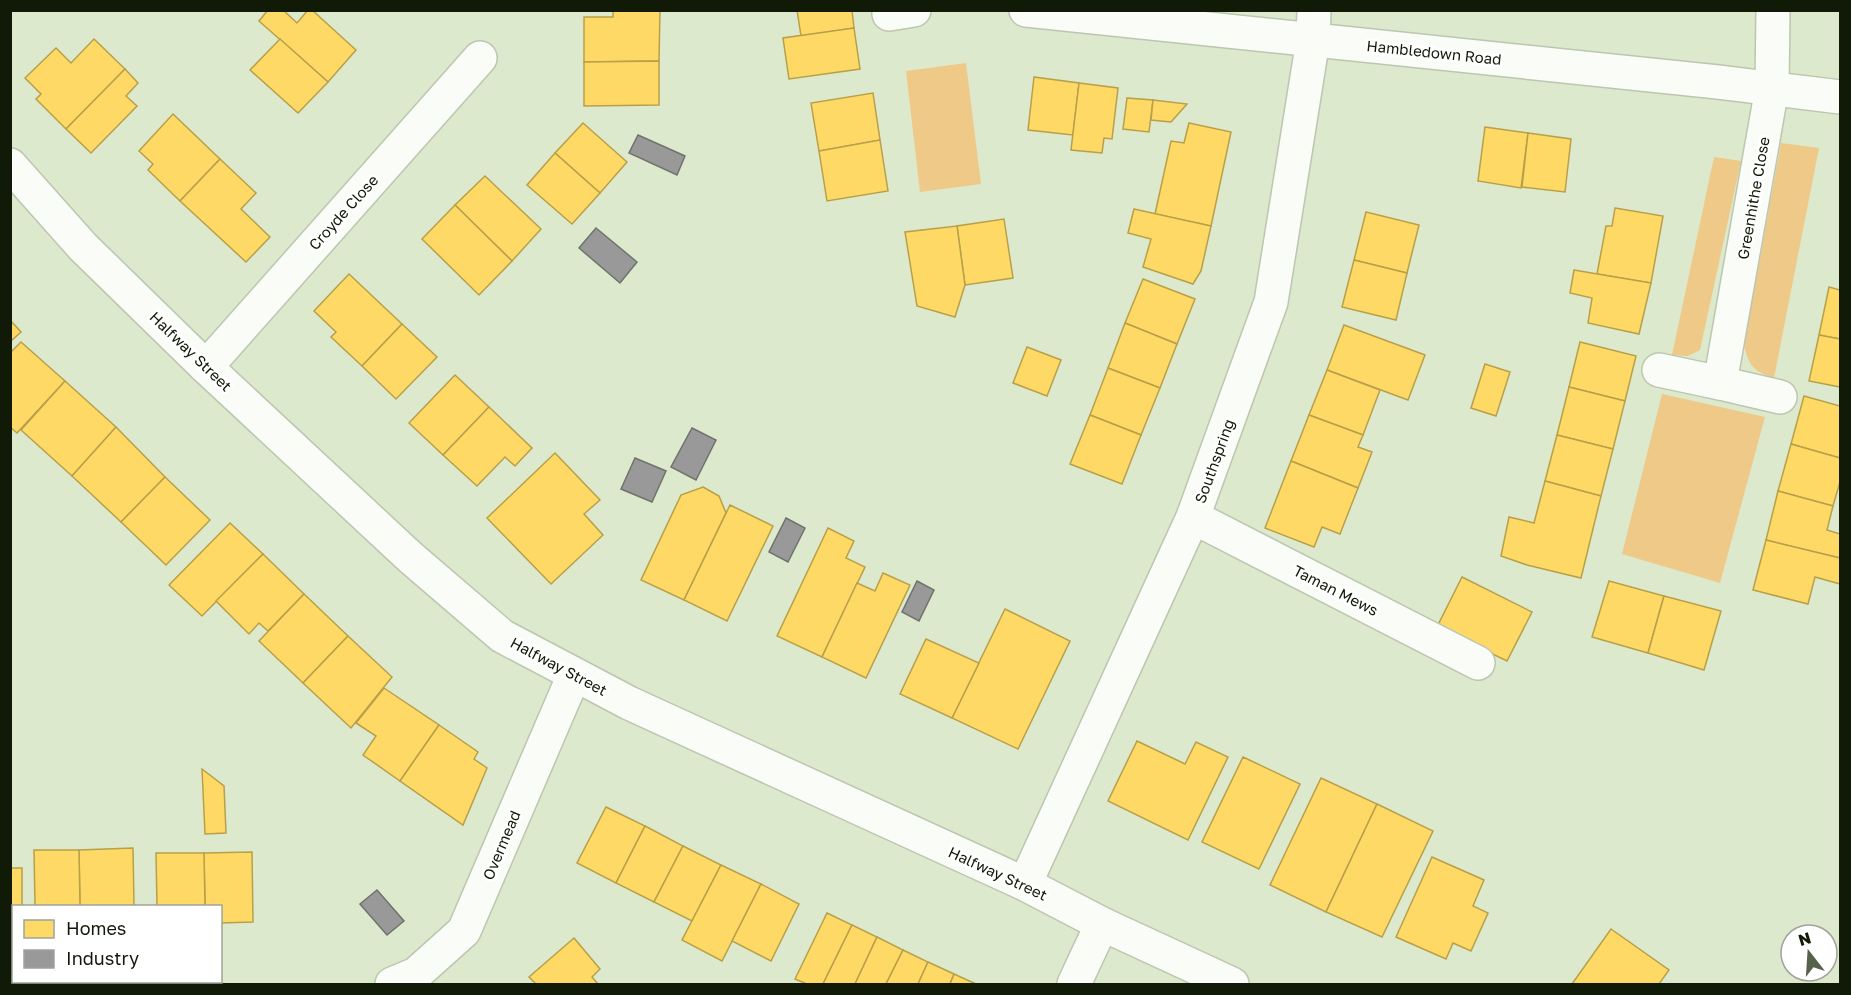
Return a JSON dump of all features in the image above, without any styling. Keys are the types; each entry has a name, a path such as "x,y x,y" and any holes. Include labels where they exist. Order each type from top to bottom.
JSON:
{"street":[{"name":"Hambledown Road","path":"1026,10 1314,25 1840,97"},
{"name":"Greenhithe Close","path":"1720,383 1772,88 1773,10"},
{"name":"Southspring","path":"1025,884 1193,518 1271,302 1314,25"},
{"name":"Croyde Close","path":"206,367 480,58"},
{"name":"Halfway Street","path":"10,165 83,247 206,367 410,557 502,636 629,703 1025,884 1102,924 1232,984"},
{"path":"1659,370 1780,397"},
{"name":"Taman Mews","path":"1193,518 1478,663"},
{"name":"Overmead","path":"392,984 416,974 464,931 574,675"},
{"path":"1074,984 1102,924"}],"shaded area":[{"path":"966,63 981,184 920,192 906,71"},
{"path":"1781,143 1819,148 1774,378 1753,367 1744,346"},
{"path":"1714,157 1741,161 1700,350 1688,356 1672,355"},
{"path":"1662,394 1765,417 1720,583 1622,554"}],"building: Homes":[{"path":"268,10 283,10 297,23 308,10 312,10 356,50 328,82 259,21"},
{"path":"613,10 660,10 659,61 584,62 584,17 613,17"},
{"path":"797,10 852,10 854,28 801,36"},
{"path":"854,28 860,69 789,79 783,38"},
{"path":"94,39 125,69 66,129 36,99 41,94 25,78 56,48 71,63"},
{"path":"280,39 328,82 298,113 250,70"},
{"path":"659,61 659,105 584,106 584,62"},
{"path":"125,69 138,83 126,96 137,106 91,153 66,129"},
{"path":"1034,77 1079,83 1073,135 1028,130"},
{"path":"1079,83 1118,88 1112,139 1104,138 1102,153 1071,150"},
{"path":"873,93 880,140 819,151 811,103"},
{"path":"1127,98 1153,100 1149,132 1123,129"},
{"path":"1153,100 1187,104 1171,122 1151,120"},
{"path":"173,114 220,159 180,201 148,170 153,164 139,151"},
{"path":"583,123 627,162 600,193 555,153"},
{"path":"1189,123 1231,132 1211,226 1155,214 1171,141 1184,143"},
{"path":"1485,127 1528,133 1521,188 1478,181"},
{"path":"1528,133 1571,139 1565,192 1522,187"},
{"path":"880,140 888,191 827,201 819,151"},
{"path":"555,153 600,193 572,224 527,185"},
{"path":"220,159 256,193 241,209 270,237 246,262 180,201"},
{"path":"485,176 541,229 512,261 455,205"},
{"path":"455,205 512,261 479,295 422,239"},
{"path":"1615,208 1663,216 1651,283 1597,274 1606,226 1612,226"},
{"path":"1134,209 1211,226 1201,271 1193,284 1143,267 1151,239 1128,233"},
{"path":"1366,212 1419,225 1407,273 1354,260"},
{"path":"1004,219 1013,278 965,285 957,226"},
{"path":"957,226 965,285 955,317 917,306 905,232"},
{"path":"1354,260 1407,273 1396,320 1342,307"},
{"path":"1574,270 1651,283 1639,334 1588,323 1592,298 1570,293"},
{"path":"349,274 402,324 362,366 331,337 336,332 314,311"},
{"path":"1143,279 1195,299 1177,344 1125,323"},
{"path":"1829,287 1840,290 1840,339 1819,335"},
{"path":"10,320 21,332 10,342"},
{"path":"1125,323 1177,344 1160,388 1108,368"},
{"path":"402,324 437,357 396,399 362,366"},
{"path":"1344,325 1425,355 1408,400 1327,370"},
{"path":"1819,335 1840,339 1840,387 1809,381"},
{"path":"21,342 65,381 17,433 10,427 10,353"},
{"path":"1580,342 1636,356 1625,401 1569,387"},
{"path":"1027,347 1061,360 1047,396 1013,383"},
{"path":"1485,364 1510,372 1496,416 1471,408"},
{"path":"1108,368 1160,388 1141,435 1090,415"},
{"path":"1327,370 1380,390 1363,435 1309,415"},
{"path":"455,375 489,407 443,455 409,423"},
{"path":"65,381 116,427 72,476 21,430"},
{"path":"1569,387 1625,401 1613,449 1557,435"},
{"path":"1804,396 1840,406 1840,458 1791,444"},
{"path":"489,407 532,448 515,466 505,457 477,486 443,455"},
{"path":"1090,415 1141,435 1122,484 1070,464"},
{"path":"1309,415 1363,435 1358,447 1372,452 1358,488 1291,461"},
{"path":"116,427 165,477 121,522 72,476"},
{"path":"1557,435 1613,449 1601,496 1545,481"},
{"path":"1791,444 1840,458 1840,482 1833,506 1778,491"},
{"path":"555,453 600,500 584,514 603,535 551,584 487,518"},
{"path":"1291,461 1358,488 1340,534 1322,527 1314,547 1265,528"},
{"path":"165,477 210,520 166,565 121,522"},
{"path":"1545,481 1601,496 1581,578 1501,556 1509,517 1534,523"},
{"path":"703,487 719,496 726,513 684,600 641,580 681,495"},
{"path":"1778,491 1833,506 1827,530 1840,534 1840,558 1766,540"},
{"path":"730,505 773,526 727,621 684,600"},
{"path":"230,523 263,554 202,616 169,585"},
{"path":"828,528 854,541 846,558 865,567 822,657 777,636"},
{"path":"1766,540 1840,558 1840,584 1815,577 1808,604 1753,590"},
{"path":"263,554 304,594 268,631 259,623 249,634 216,601"},
{"path":"883,573 910,585 866,678 822,657 857,583 875,591"},
{"path":"1462,577 1532,612 1507,661 1437,627"},
{"path":"1609,581 1664,596 1648,653 1592,637"},
{"path":"304,594 348,636 303,683 259,641"},
{"path":"1664,596 1721,611 1704,670 1648,653"},
{"path":"1005,609 1070,641 1018,749 952,718"},
{"path":"348,636 392,677 351,728 303,683"},
{"path":"926,639 979,663 952,718 900,694"},
{"path":"384,688 439,725 400,781 363,755 376,736 356,723"},
{"path":"439,725 478,752 474,759 487,768 463,825 400,781"},
{"path":"1137,741 1185,764 1196,742 1228,757 1188,840 1108,801"},
{"path":"1243,757 1300,784 1259,869 1202,842"},
{"path":"202,769 224,786 226,833 205,834"},
{"path":"1321,778 1377,804 1326,912 1270,885"},
{"path":"1377,804 1433,831 1382,937 1326,912"},
{"path":"606,807 645,826 616,883 577,863"},
{"path":"645,826 683,846 654,902 616,883"},
{"path":"683,846 721,865 692,921 654,902"},
{"path":"133,848 134,905 80,905 79,850"},
{"path":"34,850 79,850 80,905 35,905"},
{"path":"252,852 253,922 222,923 222,905 205,905 204,853"},
{"path":"156,853 204,853 205,905 157,905"},
{"path":"1432,857 1484,880 1473,906 1488,913 1471,951 1453,943 1446,959 1396,937"},
{"path":"721,865 761,884 722,961 682,940"},
{"path":"10,868 22,868 22,905 12,905 12,939 10,939"},
{"path":"761,884 799,904 771,961 732,941"},
{"path":"827,913 852,925 823,984 807,984 795,979"},
{"path":"852,925 877,937 855,984 823,984"},
{"path":"1611,929 1669,970 1659,984 1572,984"},
{"path":"877,937 903,950 886,984 855,984"},
{"path":"574,938 600,969 592,977 598,984 536,984 529,977"},
{"path":"903,950 928,962 918,984 886,984"},
{"path":"928,962 954,974 950,984 918,984"},
{"path":"954,974 976,984 950,984"}],"building: Industry":[{"path":"638,135 685,156 677,175 629,153"},
{"path":"596,228 637,262 620,283 579,248"},
{"path":"692,428 716,440 696,480 671,467"},
{"path":"635,458 666,471 652,502 621,489"},
{"path":"786,518 805,528 788,562 769,552"},
{"path":"917,581 934,590 919,621 902,612"},
{"path":"377,890 404,921 387,935 360,904"}]}
